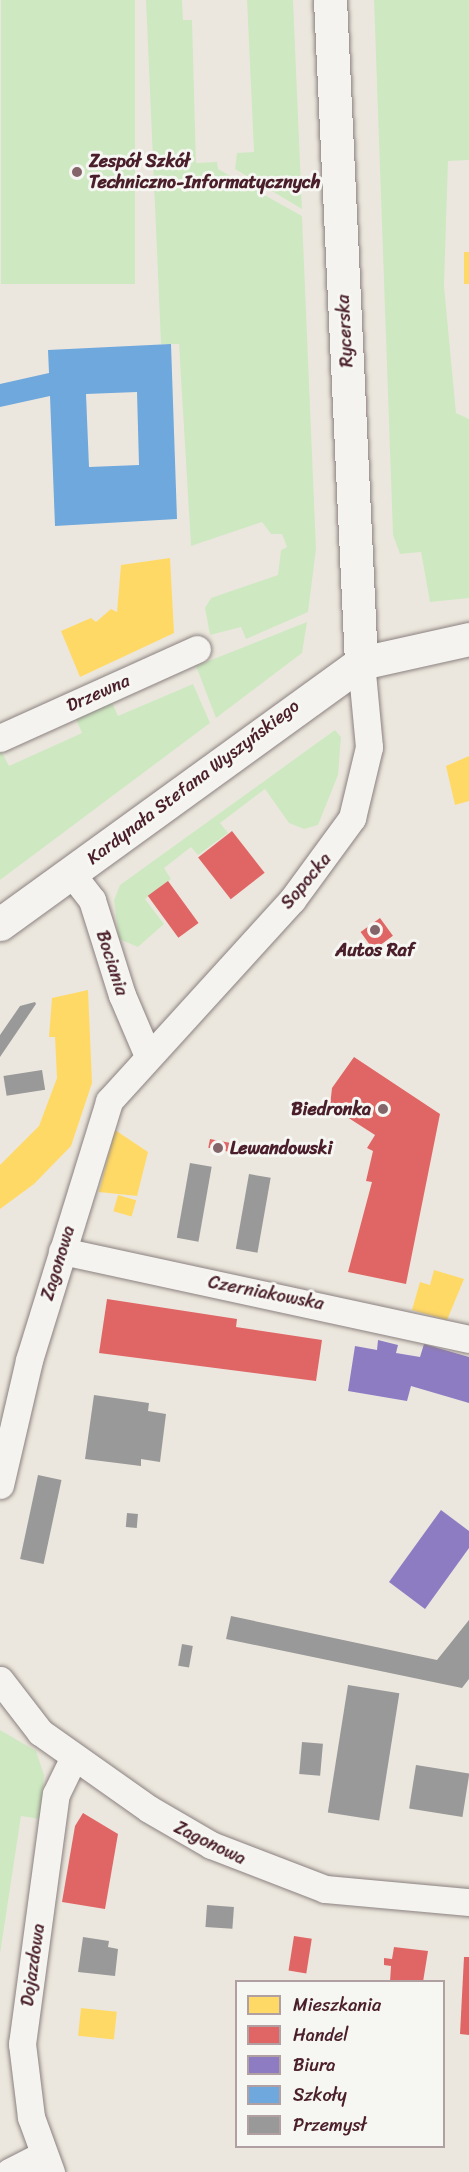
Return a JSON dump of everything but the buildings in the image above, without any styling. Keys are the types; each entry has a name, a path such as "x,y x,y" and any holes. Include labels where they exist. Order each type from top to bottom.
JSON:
{"main road":[{"name":"Rycerska","path":"330,0 361,663"},
{"path":"361,663 469,639"},
{"name":"Kardynała Stefana Wyszyńskiego","path":"0,924 361,663"}],"street":[{"name":"Drzewna","path":"0,738 197,649"},
{"name":"Sopocka","path":"148,1056 345,834 367,765 361,663"},
{"name":"Bociania","path":"70,873 92,900 122,995 148,1056"},
{"name":"Zagonowa","path":"0,1485 62,1251 109,1101 148,1056"},
{"name":"Czerniakowska","path":"62,1251 469,1339"},
{"name":"Zagonowa","path":"0,1680 10,1709 74,1757 170,1823 279,1875 354,1896 469,1902"},
{"name":"Dojazdowa","path":"47,2163 23,2078 22,2044 56,1794 74,1757"},
{"path":"9,2172 47,2163"}],"green space":[{"path":"1,0 135,0 135,284 1,284"},
{"path":"146,0 182,0 183,20 192,20 196,163 217,162 218,169 302,216 316,549 308,612 246,639 241,627 210,635 205,608 211,598 278,575 281,550 287,547 282,534 271,534 262,522 191,546 179,344 161,344"},
{"path":"247,0 293,0 302,209 235,169 237,153 254,152"},
{"path":"374,0 469,0 469,160 448,161 444,286 456,413 469,419 469,598 430,602 421,552 400,554 393,535"},
{"path":"307,622 302,653 216,718 196,666"},
{"path":"193,684 210,723 0,880 0,749 9,766 82,733 73,712 109,696 118,716"},
{"path":"335,730 341,737 338,775 318,825 304,829 289,823 265,789 220,823 228,833 198,855 191,847 164,868 171,879 145,899 164,924 138,947 119,939 114,900 120,885"},
{"path":"0,1730 36,1751 44,1775 40,1819 21,1816 0,1954"}],"place":[{"name":"Zespół Szkół Techniczno-Informatycznych","path":"77,172"},
{"name":"Autos Raf","path":"375,930"},
{"name":"Biedronka","path":"383,1109"},
{"name":"Lewandowski","path":"218,1148"}]}
